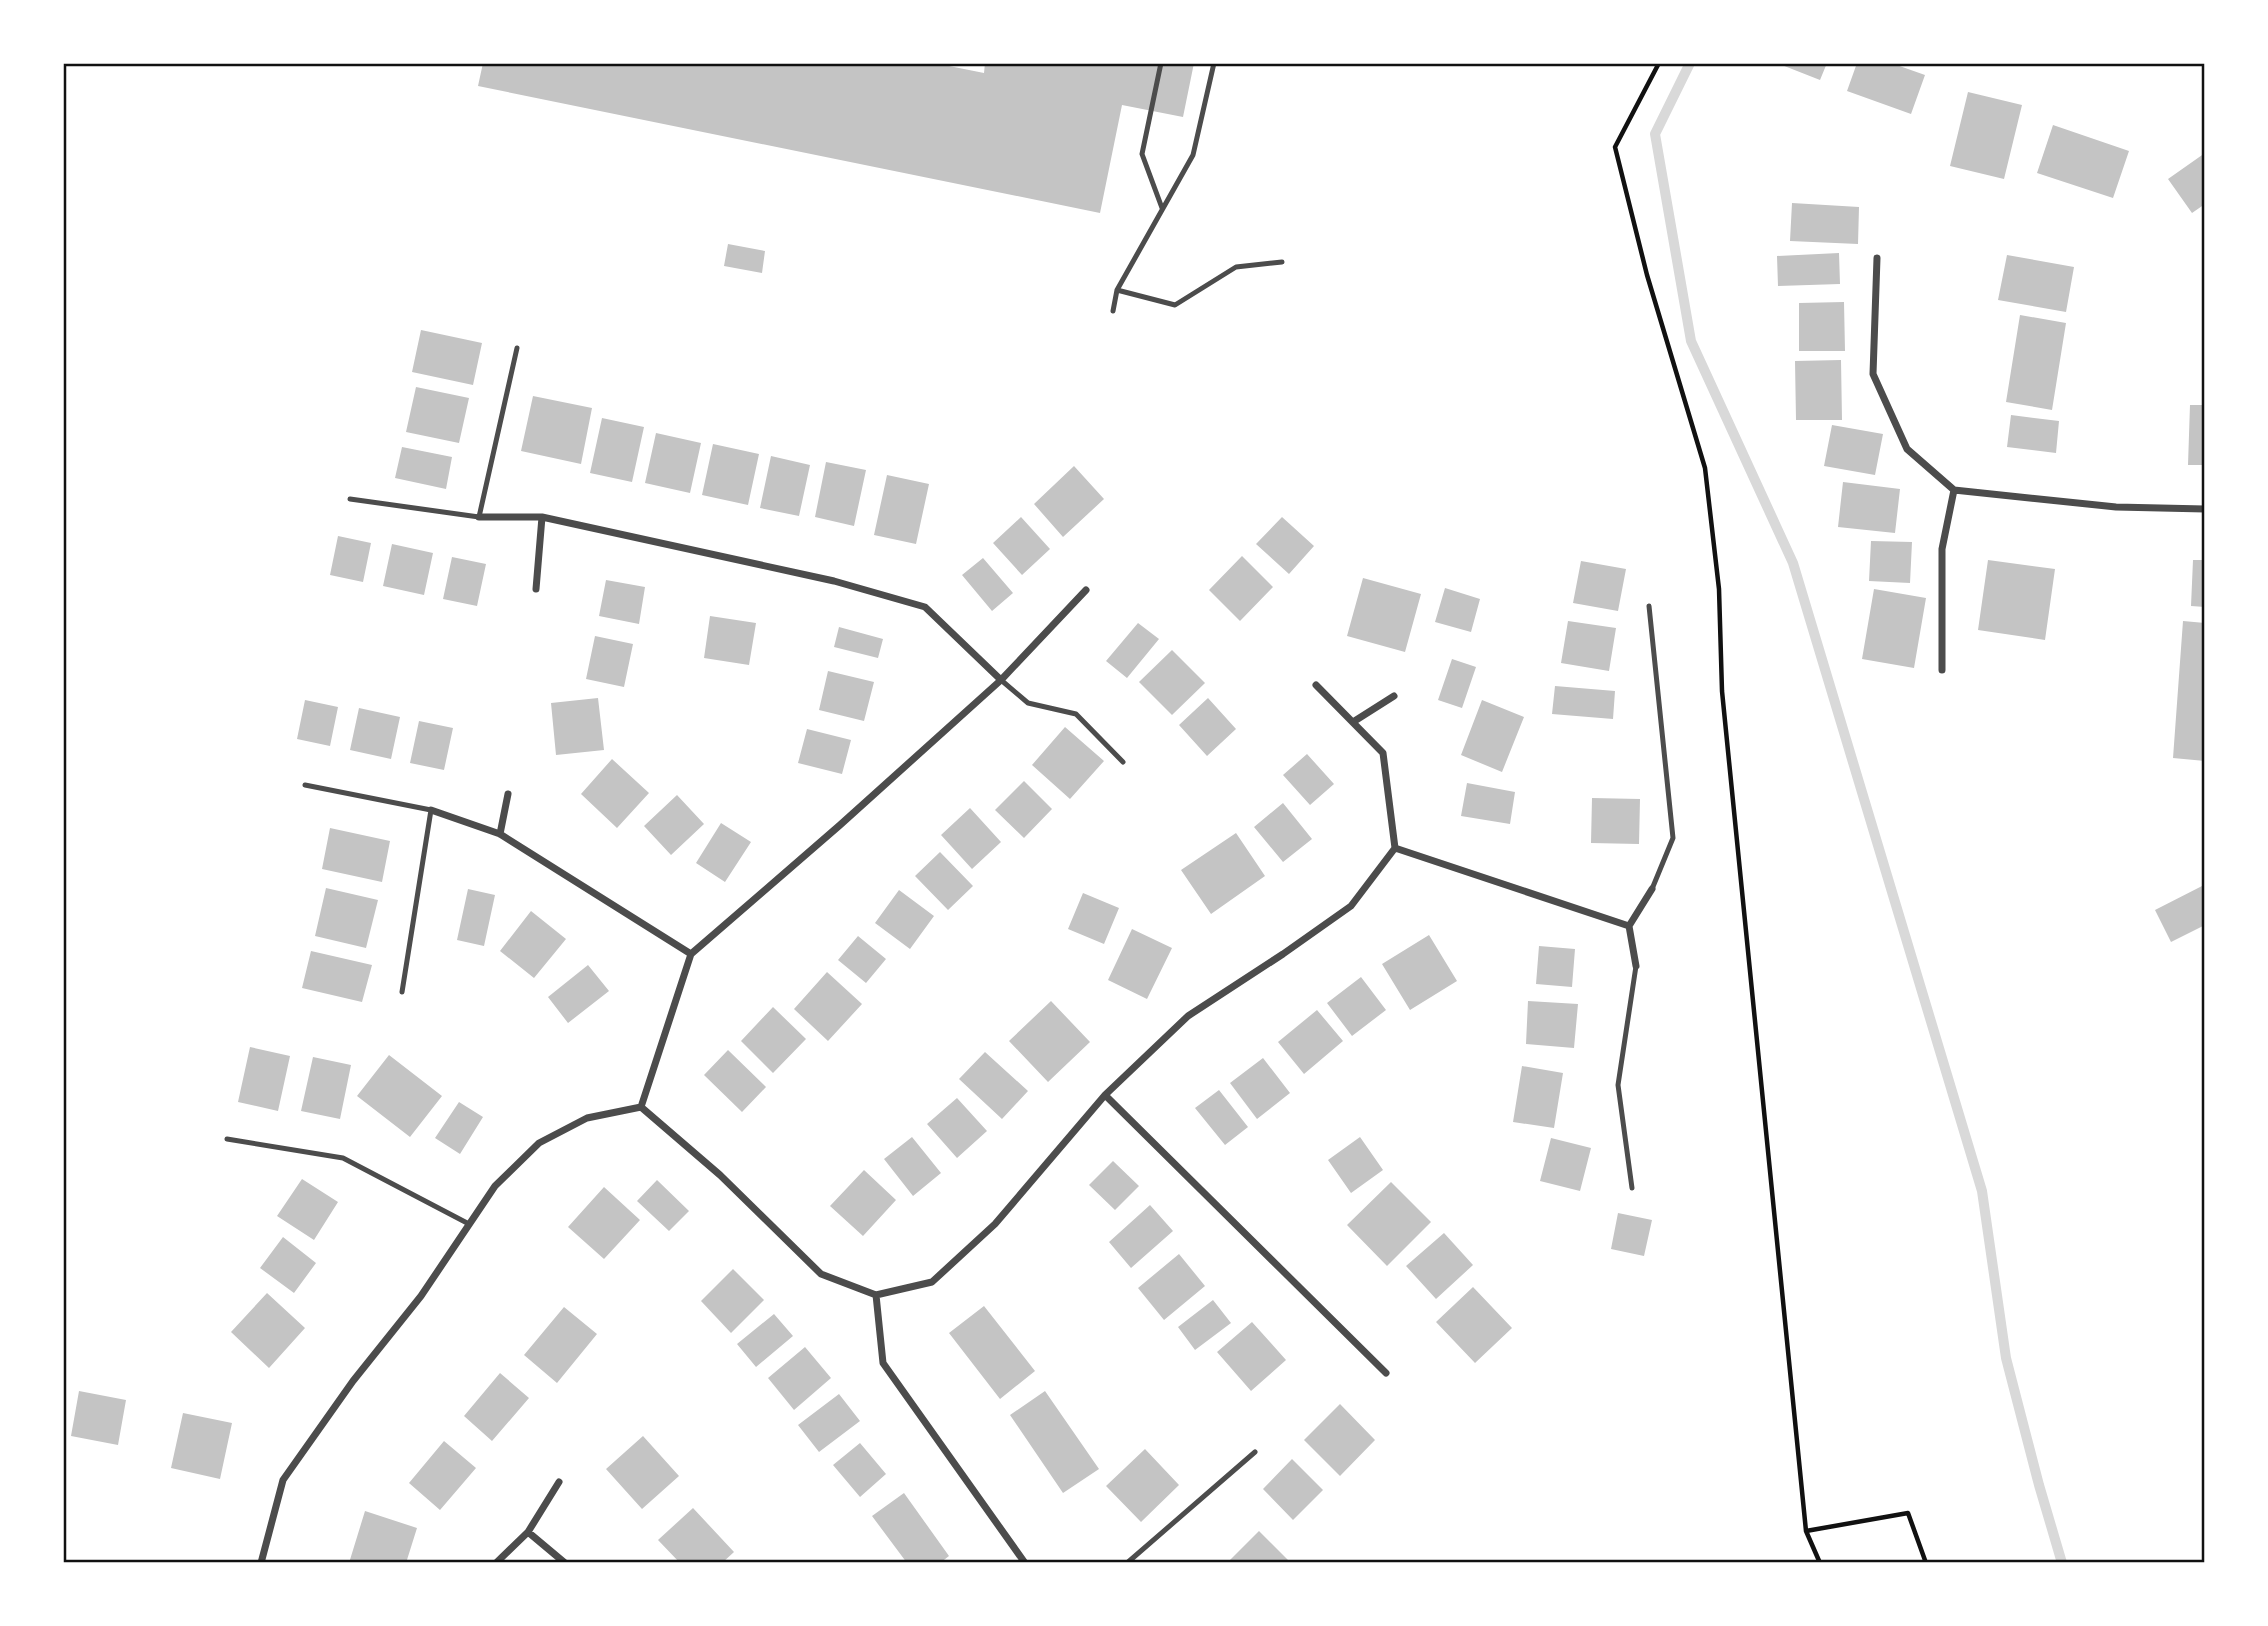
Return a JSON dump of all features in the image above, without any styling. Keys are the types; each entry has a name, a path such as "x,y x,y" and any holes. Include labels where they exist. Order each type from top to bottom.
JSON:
{"street":[{"path":"1877,258 1873,374 1907,449 1954,490 2116,507 2205,509"},
{"path":"1942,670 1942,550 1954,490"},
{"path":"479,517 542,517 834,581 925,607 1001,680"},
{"path":"536,589 542,517"},
{"path":"641,1107 691,954 1001,680 1086,590"},
{"path":"641,1107 720,1175 821,1274 876,1295 932,1282 995,1224 1105,1094 1188,1016 1351,906 1395,848 1383,753 1316,685"},
{"path":"1353,722 1394,696"},
{"path":"500,834 508,794"},
{"path":"431,810 500,834 691,954"},
{"path":"1395,848 1629,926"},
{"path":"1636,966 1629,926 1652,889"},
{"path":"1105,1094 1387,1373"},
{"path":"261,1563 283,1479 354,1381 421,1296 495,1186 539,1143 587,1118 641,1107"},
{"path":"876,1295 883,1363 1025,1563"},
{"path":"496,1563 528,1532 559,1482"},
{"path":"528,1532 565,1563"}],"lane":[{"path":"1161,63 1143,154 1163,208"},
{"path":"1113,311 1117,290 1193,155 1214,63"},
{"path":"1117,290 1175,304 1236,267 1282,262"},
{"path":"350,499 479,517 517,348"},
{"path":"1649,606 1673,838 1652,889"},
{"path":"1001,680 1028,703 1076,713 1123,762"},
{"path":"305,785 431,810 402,992"},
{"path":"1632,1188 1618,1085 1636,966"},
{"path":"227,1139 342,1158 469,1224"},
{"path":"1127,1563 1255,1452"}],"path":[{"path":"1659,63 1615,147 1647,275 1705,468 1719,589 1724,705 1806,1531 1820,1563"},
{"path":"1806,1531 1908,1513 1926,1563"}],"building":[{"path":"483,63 934,63 984,73 985,63 1194,63 1183,117 1122,105 1100,213 478,86"},
{"path":"1777,63 1827,63 1820,80"},
{"path":"1857,63 1891,63 1925,75 1911,114 1847,91"},
{"path":"1968,92 2022,105 2004,179 1950,166"},
{"path":"2053,125 2129,151 2113,198 2037,173"},
{"path":"2205,153 2205,204 2192,213 2168,179"},
{"path":"1792,203 1859,207 1858,244 1790,241"},
{"path":"728,244 765,251 762,273 724,266"},
{"path":"1839,253 1840,284 1778,286 1777,256"},
{"path":"2007,255 2074,267 2066,312 1998,300"},
{"path":"1844,302 1845,351 1799,351 1799,303"},
{"path":"2020,315 2066,323 2052,410 2006,402"},
{"path":"421,330 482,343 473,385 412,372"},
{"path":"1841,360 1842,420 1796,420 1795,361"},
{"path":"416,387 469,398 459,443 406,432"},
{"path":"533,396 592,408 581,464 521,451"},
{"path":"2190,405 2205,405 2205,465 2188,465"},
{"path":"2011,415 2059,421 2056,453 2007,447"},
{"path":"602,418 644,427 632,482 590,473"},
{"path":"1832,425 1883,434 1875,475 1824,466"},
{"path":"656,433 701,443 690,493 645,483"},
{"path":"713,444 759,454 748,505 702,495"},
{"path":"402,447 452,457 446,489 395,478"},
{"path":"771,456 810,465 799,516 760,508"},
{"path":"826,462 866,470 854,526 815,517"},
{"path":"1074,466 1104,499 1063,537 1034,504"},
{"path":"887,475 929,484 916,544 874,535"},
{"path":"1843,482 1900,489 1895,533 1838,527"},
{"path":"1021,517 1050,549 1022,575 993,543"},
{"path":"1282,517 1314,546 1289,574 1256,544"},
{"path":"338,536 371,543 363,582 330,575"},
{"path":"1871,541 1912,542 1910,583 1869,581"},
{"path":"392,544 433,553 424,595 383,586"},
{"path":"1242,556 1273,587 1240,621 1209,590"},
{"path":"452,557 486,564 477,606 443,599"},
{"path":"983,558 1013,593 992,611 962,575"},
{"path":"1988,560 2055,569 2045,640 1978,630"},
{"path":"2193,560 2205,560 2205,607 2191,606"},
{"path":"1581,561 1626,569 1618,611 1573,603"},
{"path":"1363,578 1421,594 1405,652 1347,636"},
{"path":"606,580 645,587 639,624 599,616"},
{"path":"1445,588 1480,599 1471,632 1435,622"},
{"path":"1874,589 1926,598 1914,668 1862,659"},
{"path":"710,616 756,623 749,665 704,658"},
{"path":"1568,621 1616,628 1609,671 1561,663"},
{"path":"2183,621 2205,623 2205,761 2173,758"},
{"path":"1138,623 1159,639 1127,678 1106,661"},
{"path":"839,627 883,639 878,658 834,647"},
{"path":"595,636 633,644 624,687 586,679"},
{"path":"1172,650 1205,683 1172,715 1139,682"},
{"path":"1452,659 1476,667 1462,708 1438,700"},
{"path":"828,671 874,682 864,721 819,710"},
{"path":"1555,686 1615,691 1613,719 1552,714"},
{"path":"598,698 604,750 556,755 551,703"},
{"path":"1208,698 1236,729 1207,756 1179,725"},
{"path":"305,700 338,707 330,746 297,739"},
{"path":"1482,700 1524,717 1502,772 1461,755"},
{"path":"359,708 400,717 391,759 350,750"},
{"path":"419,721 453,728 444,770 410,763"},
{"path":"1065,727 1104,761 1070,799 1032,765"},
{"path":"807,729 851,740 842,774 798,763"},
{"path":"1307,754 1334,784 1310,805 1283,775"},
{"path":"612,759 649,793 617,828 581,794"},
{"path":"1024,781 1052,809 1024,838 995,810"},
{"path":"1467,783 1515,792 1510,824 1461,816"},
{"path":"677,795 704,824 671,855 644,826"},
{"path":"1592,798 1640,799 1639,844 1591,843"},
{"path":"1283,803 1312,839 1283,862 1254,827"},
{"path":"970,808 1001,842 972,869 941,835"},
{"path":"721,823 751,842 725,882 696,863"},
{"path":"330,828 390,841 382,882 322,869"},
{"path":"1236,833 1265,876 1211,914 1181,870"},
{"path":"940,852 973,886 948,910 915,876"},
{"path":"2204,885 2205,925 2171,942 2155,910"},
{"path":"326,888 378,900 366,948 315,936"},
{"path":"468,889 495,895 484,946 457,940"},
{"path":"899,890 934,916 910,949 875,923"},
{"path":"1083,893 1119,908 1104,944 1068,929"},
{"path":"531,911 566,939 534,978 500,951"},
{"path":"1132,929 1172,948 1147,999 1108,980"},
{"path":"1429,935 1457,981 1410,1010 1382,964"},
{"path":"858,936 886,959 866,983 838,960"},
{"path":"1539,946 1575,949 1572,987 1536,984"},
{"path":"311,951 372,965 362,1002 302,988"},
{"path":"588,965 609,991 568,1023 548,997"},
{"path":"827,972 862,1004 828,1041 794,1009"},
{"path":"1361,977 1386,1010 1352,1036 1327,1003"},
{"path":"1051,1001 1090,1042 1048,1082 1009,1041"},
{"path":"1528,1001 1578,1004 1574,1048 1526,1044"},
{"path":"773,1007 806,1039 773,1073 741,1041"},
{"path":"1317,1010 1343,1041 1304,1074 1278,1042"},
{"path":"250,1047 290,1056 278,1111 238,1102"},
{"path":"728,1050 766,1087 742,1112 704,1075"},
{"path":"985,1052 1028,1091 1002,1119 959,1079"},
{"path":"389,1055 442,1096 410,1137 357,1096"},
{"path":"313,1057 351,1065 340,1119 301,1111"},
{"path":"1263,1058 1290,1093 1257,1119 1230,1083"},
{"path":"1522,1066 1563,1073 1554,1128 1513,1122"},
{"path":"1219,1090 1248,1127 1225,1145 1195,1108"},
{"path":"957,1098 987,1131 957,1158 927,1124"},
{"path":"459,1102 483,1117 460,1154 435,1138"},
{"path":"912,1137 941,1173 913,1196 884,1159"},
{"path":"1360,1137 1383,1170 1351,1193 1328,1160"},
{"path":"1551,1138 1591,1148 1580,1191 1540,1181"},
{"path":"1113,1161 1139,1186 1115,1210 1089,1185"},
{"path":"864,1170 896,1200 863,1236 830,1206"},
{"path":"302,1179 338,1202 314,1240 277,1216"},
{"path":"657,1180 689,1211 669,1231 637,1201"},
{"path":"1391,1182 1431,1222 1387,1266 1347,1225"},
{"path":"604,1187 640,1220 604,1259 568,1227"},
{"path":"1150,1205 1173,1231 1131,1268 1109,1242"},
{"path":"1618,1213 1652,1220 1644,1256 1611,1249"},
{"path":"1444,1233 1473,1265 1436,1299 1406,1266"},
{"path":"283,1237 316,1263 294,1293 260,1268"},
{"path":"1179,1254 1205,1286 1164,1320 1138,1288"},
{"path":"733,1269 764,1300 731,1333 701,1301"},
{"path":"1473,1287 1512,1328 1475,1363 1436,1322"},
{"path":"267,1293 305,1328 269,1368 231,1332"},
{"path":"1213,1300 1231,1323 1195,1350 1178,1327"},
{"path":"984,1306 1035,1371 1000,1399 949,1333"},
{"path":"564,1307 597,1334 557,1383 524,1355"},
{"path":"774,1314 793,1336 756,1367 737,1344"},
{"path":"1252,1322 1286,1360 1251,1391 1217,1352"},
{"path":"805,1347 831,1378 794,1410 768,1378"},
{"path":"500,1373 529,1398 492,1441 464,1416"},
{"path":"79,1391 126,1400 118,1445 71,1436"},
{"path":"1045,1391 1099,1469 1063,1493 1010,1415"},
{"path":"839,1394 860,1421 819,1452 798,1425"},
{"path":"1340,1404 1375,1440 1340,1476 1304,1440"},
{"path":"183,1413 232,1423 220,1479 171,1468"},
{"path":"643,1436 679,1476 642,1509 606,1469"},
{"path":"444,1441 476,1468 440,1510 409,1483"},
{"path":"860,1443 886,1474 860,1497 833,1465"},
{"path":"1145,1449 1179,1485 1141,1522 1106,1486"},
{"path":"1292,1459 1323,1490 1293,1520 1263,1489"},
{"path":"904,1493 949,1556 940,1563 907,1563 872,1516"},
{"path":"693,1508 734,1552 722,1563 680,1563 658,1540"},
{"path":"365,1511 417,1528 406,1563 349,1563"},
{"path":"1259,1531 1288,1560 1285,1563 1227,1563"}],"waterway":[{"path":"1690,63 1655,134 1691,341 1793,563 1982,1191 2006,1358 2062,1563"}]}
